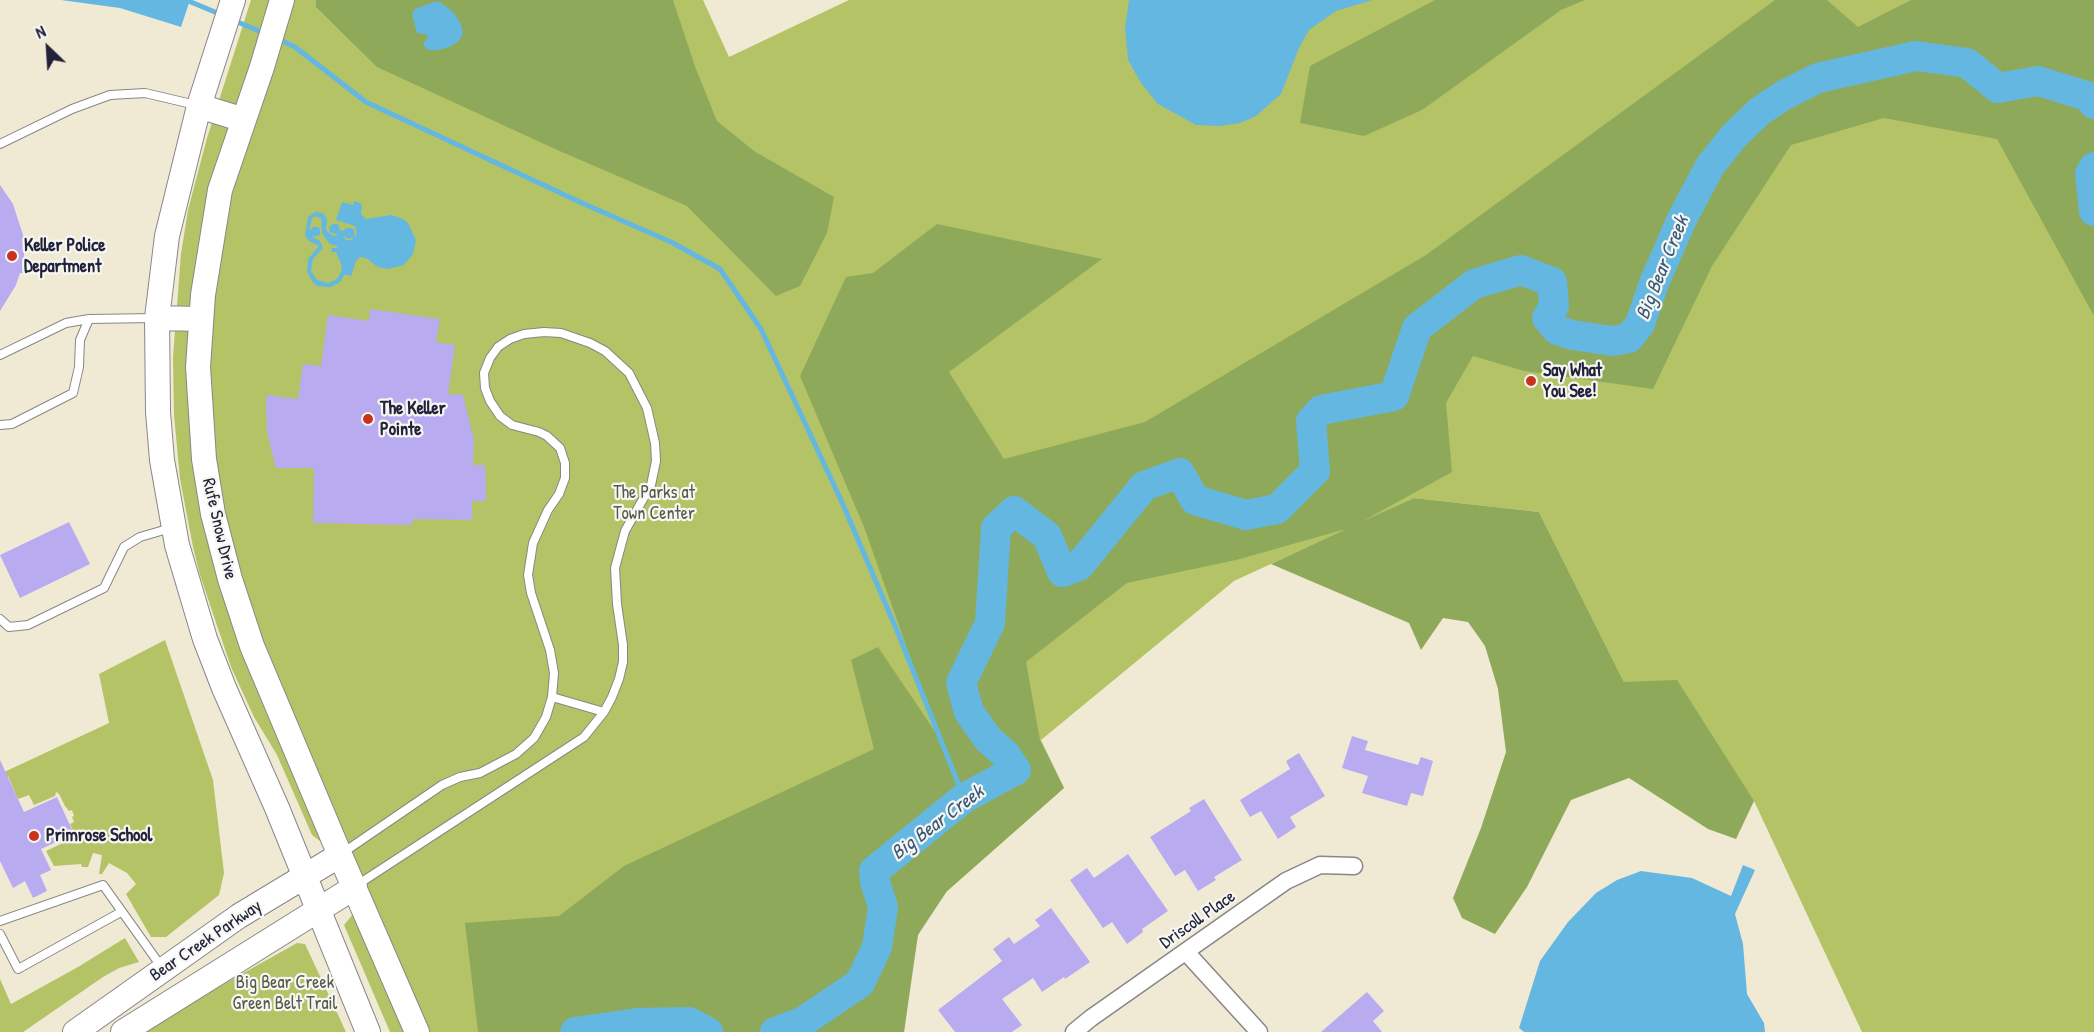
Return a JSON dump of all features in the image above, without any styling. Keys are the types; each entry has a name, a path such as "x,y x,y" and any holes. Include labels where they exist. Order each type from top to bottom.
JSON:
{"main road":[{"path":"233,0 199,106 167,236 157,318 158,412 162,460 174,528 205,639 368,1032"},
{"name":"Rufe Snow Drive","path":"282,0 220,190 203,295 198,367 204,459 213,514 227,568 252,646 417,1032"},
{"path":"199,106 243,120"},
{"path":"157,318 201,319"},
{"name":"Bear Creek Parkway","path":"75,1032 239,916 340,855"},
{"name":"Bear Creek Parkway","path":"123,1032 354,887"}],"street":[{"name":"Driscoll Place","path":"1074,1032 1090,1018 1286,881 1320,865 1354,866"},
{"path":"1186,952 1259,1032"}],"lane":[{"path":"0,144 72,109 110,96 145,93 199,106"},
{"path":"0,356 66,323 89,318 157,318"},
{"path":"0,425 12,424 73,393 79,367 80,340 89,318"},
{"path":"340,855 442,785 460,777 480,773 516,754 534,738 546,717 552,697 554,673 550,650 531,593 528,575 533,543 548,510 559,494 565,478 565,463 560,448 547,436 512,425 500,416 490,402 485,388 484,373 490,358 498,347 524,334 561,333 590,343 618,362 629,373 647,408 655,443 656,460 651,485 626,531 615,568 623,645 623,662 619,679 604,712 584,737 354,887"},
{"path":"0,619 9,627 28,625 104,588 124,547 140,537 174,528"},
{"path":"552,697 604,712"},
{"path":"0,921 103,885 164,969"},
{"path":"0,934 18,969 122,912"}],"green space":[{"name":"The Parks at Town Center","path":"251,0 703,0 729,57 849,0 2094,0 2094,1032 1862,1032 1754,801 1624,682 1539,512 1414,498 1234,581 1041,740 1064,788 944,894 919,930 904,1032 390,1032 344,925 353,914 320,841 312,835 277,755 254,717 231,667 200,575 180,479 174,415 173,357 181,254 188,210 207,138"},
{"path":"316,0 673,0 696,69 717,121 754,151 834,197 827,233 800,286 776,296 687,206 555,149 377,67 316,7"},
{"path":"1435,0 1585,0 1561,10 1422,110 1364,136 1300,123 1310,66"},
{"path":"1775,0 1827,0 1858,27 1911,0 2094,0 2094,316 1997,139 1884,118 1791,145 1712,266 1653,389 1524,371 1473,356 1446,403 1452,472 1363,521 1414,498 1539,512 1624,682 1677,680 1754,801 1736,839 1708,829 1629,778 1571,800 1527,887 1495,934 1462,918 1453,898 1481,828 1506,752 1498,689 1485,646 1468,622 1443,618 1421,650 1409,623 1271,564 1346,529 1236,560 1127,583 1026,662 1040,740 1064,788 947,891 918,935 904,1032 478,1032 465,923 559,916 624,866 874,749 851,660 878,647 938,736 864,527 800,376 846,277 873,273 937,224 1102,259 949,372 1004,459 1145,422 1426,255"},
{"path":"165,640 213,780 224,873 219,895 166,937 151,937 126,894 136,884 127,873 109,863 102,874 99,874 102,855 93,853 88,867 82,867 81,864 54,866 46,851 65,842 64,838 74,833 70,824 74,822 72,810 69,811 59,794 56,792 55,796 34,805 29,795 18,799 8,776 0,780 0,774 109,723 99,674"},
{"path":"125,938 139,962 119,968 103,977 23,1032 0,1032 0,979 11,1004"},
{"name":"Big Bear Creek Green Belt Trail","path":"297,943 305,944 346,1032 138,1032"}],"water":[{"path":"61,0 190,0 181,27 120,8"},
{"path":"1129,0 1372,0 1336,11 1309,30 1299,48 1281,94 1256,116 1240,123 1220,126 1196,125 1158,104 1141,83 1128,60 1125,28"},
{"path":"440,2 453,12 461,24 463,33 459,41 451,46 439,50 428,50 423,45 428,37 417,33 412,14 415,9"},
{"path":"354,201 362,204 361,214 366,219 391,215 408,223 416,240 413,254 404,265 388,269 378,267 366,258 360,257 356,261 351,276 345,274 340,282 331,287 317,286 307,272 308,259 319,246 309,241 305,235 308,217 315,212 323,213 327,219 326,230 333,236 339,235 330,232 329,227 338,224 340,230 343,231 346,228 352,228 355,232 354,237 357,234 355,226 336,220 342,202 353,205","holes":["314,216 321,218 322,233 330,244 337,246 337,248 332,248 331,252 336,252 342,266 337,279 328,283 317,280 311,271 313,259 323,248 320,241 312,237 320,235 320,228 314,226 309,231"]},
{"path":"1743,865 1755,870 1735,914 1743,944 1747,994 1764,1023 1765,1032 1524,1032 1519,1028 1540,961 1568,922 1596,893 1617,880 1641,871 1692,878 1731,896"}],"building":[{"name":"Keller Police Department","path":"0,185 13,204 24,238 24,273 20,273 16,285 0,311"},
{"name":"The Keller Pointe","path":"370,309 440,319 436,342 455,345 448,394 463,395 474,440 473,465 485,465 486,501 472,501 472,520 413,519 412,525 313,523 314,468 276,468 267,432 266,395 298,399 303,364 321,366 328,315 369,321"},
{"path":"69,522 90,564 20,598 0,555"},
{"path":"1352,736 1368,741 1365,750 1418,765 1421,757 1433,761 1423,796 1411,793 1407,806 1362,793 1368,776 1342,768"},
{"path":"1299,753 1325,796 1290,817 1296,827 1278,839 1261,811 1250,817 1240,800 1290,769 1286,761"},
{"name":"Primrose School","path":"0,760 24,812 57,797 74,834 41,849 51,870 40,875 47,891 33,898 25,881 13,888 0,861"},
{"path":"1204,799 1242,860 1214,877 1216,880 1198,891 1185,870 1175,876 1150,837 1191,811 1189,808"},
{"path":"1128,854 1168,911 1142,929 1143,932 1127,944 1112,922 1103,928 1070,880 1087,868 1094,878"},
{"path":"1051,908 1090,962 1042,992 1033,978 1002,999 1022,1025 1012,1032 955,1032 938,1010 1002,961 993,949 1009,937 1014,944 1040,926 1035,920"},
{"path":"1367,992 1384,1011 1373,1021 1382,1032 1321,1032"}],"waterway":[{"path":"186,0 222,15"},
{"path":"233,20 266,34"},
{"path":"278,39 295,47 366,102 671,242 720,269 761,329 841,500 898,633 964,798"},
{"name":"Big Bear Creek","path":"775,1032 804,1021 860,983 877,947 883,907 874,871 964,798 1016,770 1006,755 988,739 969,712 961,683 990,623 996,528 1014,511 1047,536 1062,572 1079,566 1144,486 1180,473 1195,500 1246,515 1277,509 1315,471 1311,421 1321,410 1394,396 1417,328 1474,284 1521,270 1552,282 1554,306 1547,318 1557,330 1572,335 1613,341 1629,338 1640,324 1654,283 1682,219 1710,166 1734,136 1760,111 1784,95 1818,78 1916,56 1967,63 1998,88 2038,81 2087,96 2094,104"},
{"name":"Big Bear Creek","path":"2094,167 2090,174 2094,211"},
{"name":"Big Bear Creek","path":"575,1032 637,1023 689,1022 708,1032"}],"place":[{"name":"Keller Police Department","path":"12,256"},
{"name":"Say What You See!","path":"1531,381"},
{"name":"The Keller Pointe","path":"368,419"},
{"name":"Primrose School","path":"34,836"}]}
